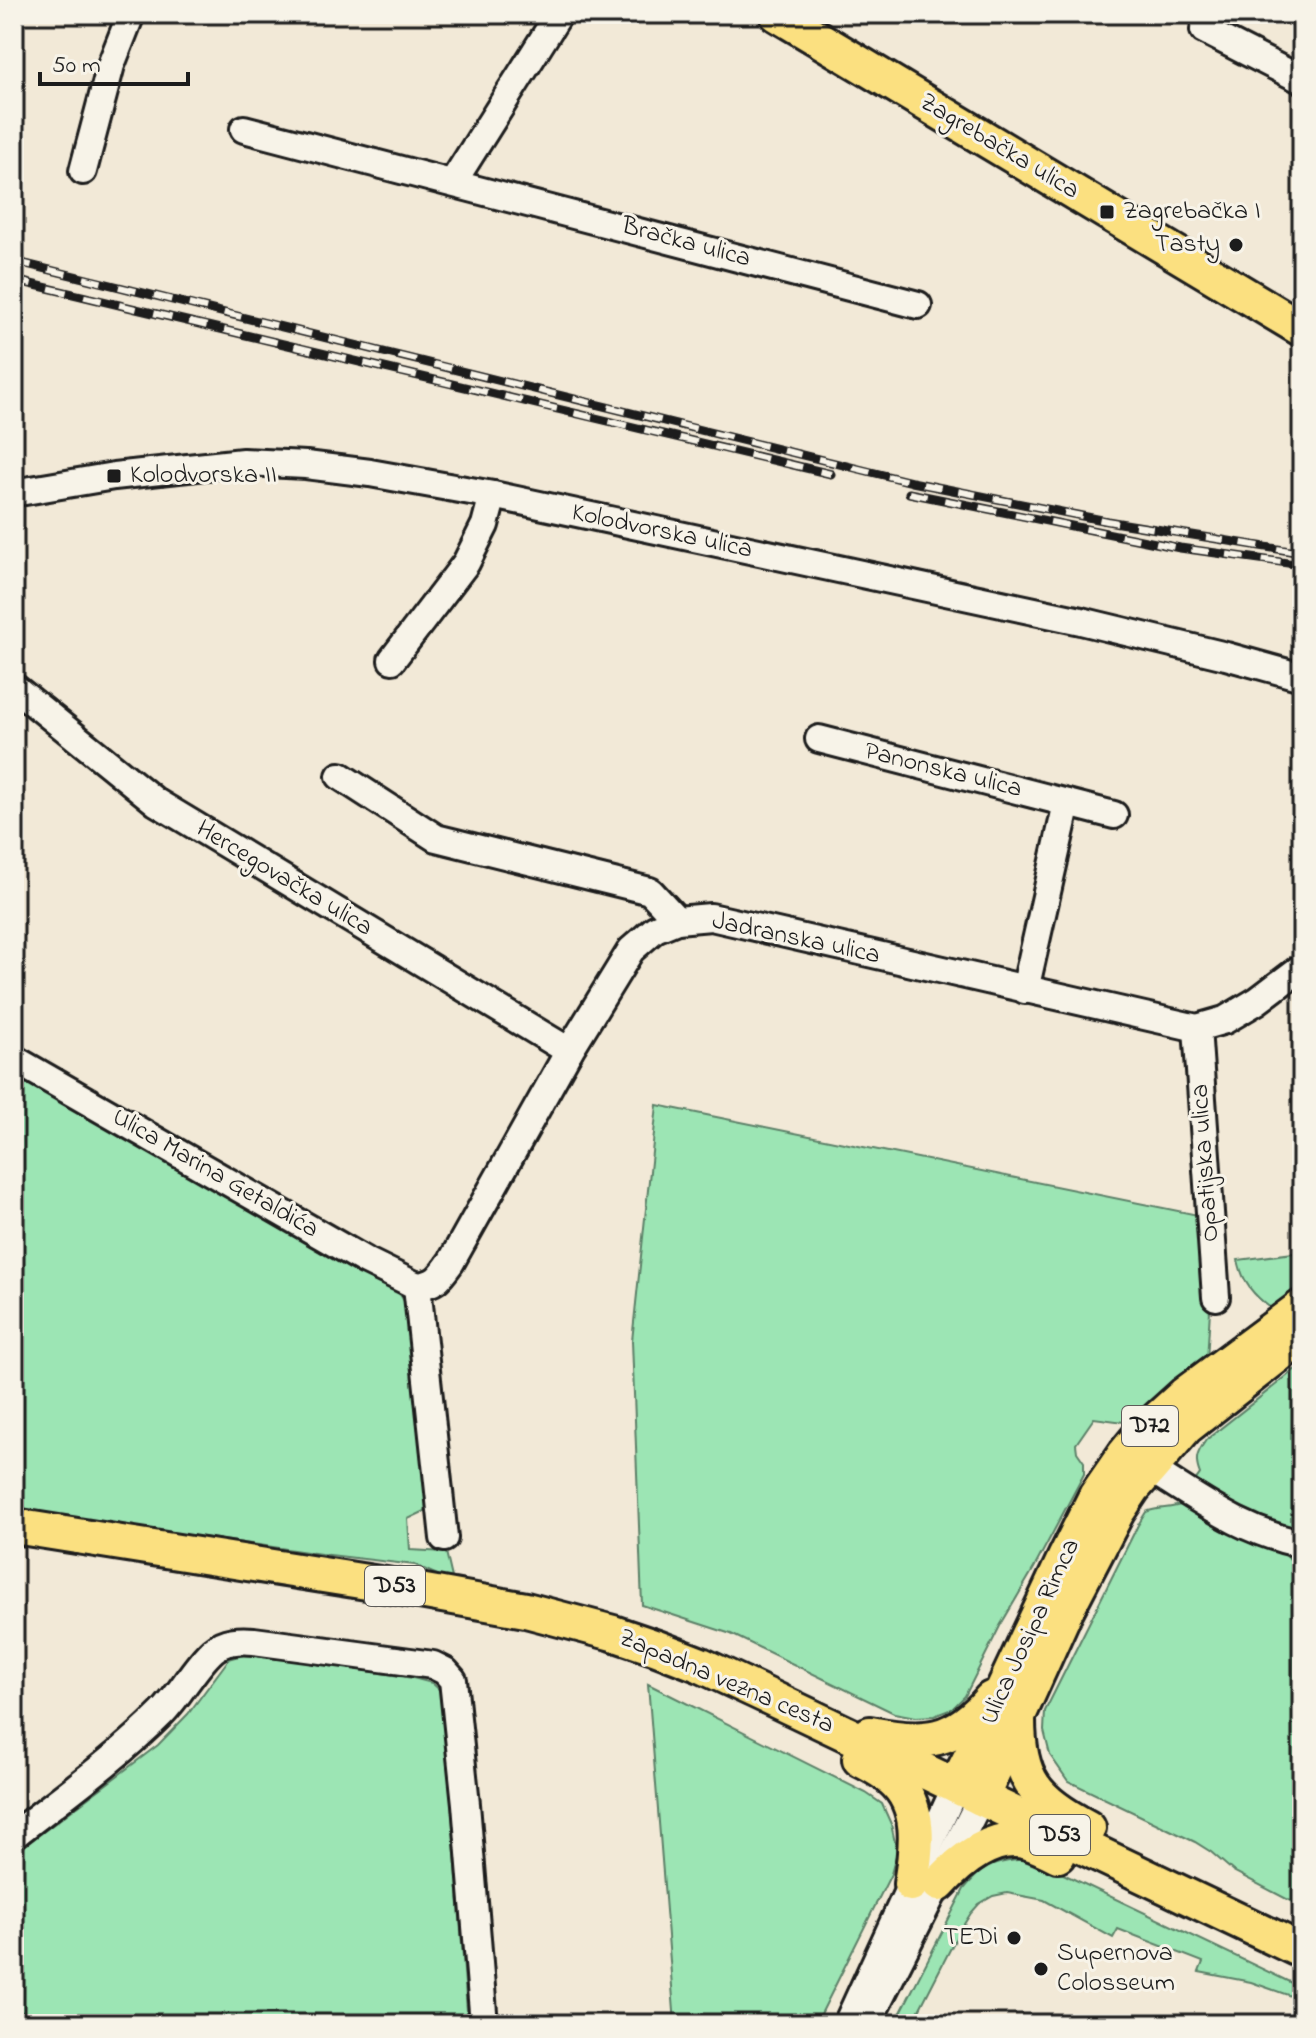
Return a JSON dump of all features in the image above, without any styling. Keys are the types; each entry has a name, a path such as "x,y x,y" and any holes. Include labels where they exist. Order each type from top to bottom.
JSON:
{"main road":[{"name":"Zagrebačka ulica","path":"777,14 1302,329"},
{"name":"Ulica Josipa Rimca","path":"969,1792 1018,1719 1065,1612 1117,1512 1137,1461 1143,1432 1184,1395 1302,1307"},
{"name":"Ulica Josipa Rimca","path":"969,1792 1009,1677 1096,1496 1137,1461 1186,1427 1302,1336"},
{"name":"Zapadna vezna cesta","path":"14,1526 371,1582 526,1610 601,1630 701,1665 969,1792"},
{"path":"829,1725 888,1738 914,1740 944,1735 974,1719 1009,1677"},
{"path":"763,1694 802,1726 895,1781 914,1816 925,1884 974,1853 1006,1841 1029,1842 1081,1862 1125,1866 1119,1849 1066,1816 1037,1792 1025,1773 1021,1759 1018,1719"},
{"name":"D53","path":"969,1792 1302,1951"}],"street":[{"path":"83,171 111,65 131,14"},
{"path":"453,182 559,14"},
{"path":"1204,30 1302,80"},
{"name":"Bračka ulica","path":"244,129 918,305"},
{"name":"Kolodvorska ulica","path":"14,491 243,462 354,471 493,495 1081,621 1302,677"},
{"path":"392,660 466,563 485,525 493,495"},
{"name":"Hercegovačka ulica","path":"14,687 156,802 569,1051"},
{"name":"Panonska ulica","path":"819,739 1114,815"},
{"path":"340,776 436,838 650,891 677,920"},
{"path":"1025,990 1067,803"},
{"name":"Jadranska ulica","path":"417,1286 429,1285 439,1279 451,1262 569,1051 631,950 655,929 677,920 711,917 1197,1028"},
{"path":"1197,1028 1225,1020 1257,1001 1302,967"},
{"name":"Opatijska ulica","path":"1197,1028 1216,1297"},
{"name":"Ulica Marina Getaldića","path":"14,1059 366,1261 417,1286"},
{"path":"417,1286 444,1538"},
{"path":"1137,1461 1247,1527 1277,1539 1302,1544"},
{"path":"14,1835 123,1750 165,1710 212,1651 223,1643 254,1641 433,1665 453,1680 484,2024"},
{"name":"Ulica Josipa Rimca","path":"867,2024 925,1884 969,1792"},
{"name":"Ulica Josipa Rimca","path":"847,2024 925,1884"}],"green space":[{"path":"14,1069 395,1286 407,1306 429,1498 425,1511 408,1519 410,1550 446,1552 453,1582 415,1565 14,1510"},
{"path":"657,1105 1203,1216 1210,1310 1207,1360 1140,1420 1124,1422 1094,1418 1076,1444 1084,1462 1084,1474 965,1696 952,1709 934,1716 894,1713 731,1634 642,1605 632,1341"},
{"path":"1302,1252 1302,1289 1272,1309 1250,1288 1238,1260"},
{"path":"1302,1364 1302,1380 1295,1398 1302,1514 1293,1524 1279,1528 1193,1484 1200,1474 1197,1456 1206,1440"},
{"path":"1183,1504 1263,1540 1301,1571 1293,1671 1302,1716 1302,1907 1233,1871 1195,1842 1068,1781 1050,1755 1044,1731 1045,1711 1138,1525 1146,1512"},
{"path":"250,1653 413,1678 432,1683 443,1693 468,2024 48,2024 14,2008 14,1854 158,1745 188,1714 229,1659"},
{"path":"648,1684 866,1793 882,1804 891,1824 897,1852 891,1874 816,2024 675,2024"},
{"path":"1017,1860 1034,1860 1302,1988 1302,2000 1251,1982 1199,1972 1203,1962 1118,1929 1113,1938 1044,1900 1007,1893 993,1896 971,1913 912,2024 895,2024 964,1889 987,1868"}],"railway":[{"path":"14,261 912,482 1107,521 1302,553"},
{"path":"14,280 831,474"},
{"path":"909,493 1180,548 1302,565"}],"place":[{"name":"Zagrebačka I","path":"1107,212"},
{"name":"Tasty","path":"1236,245"},
{"name":"Kolodvorska II","path":"114,476"},
{"name":"TEDi","path":"1014,1938"},
{"name":"Supernova Colosseum","path":"1041,1969"}]}
